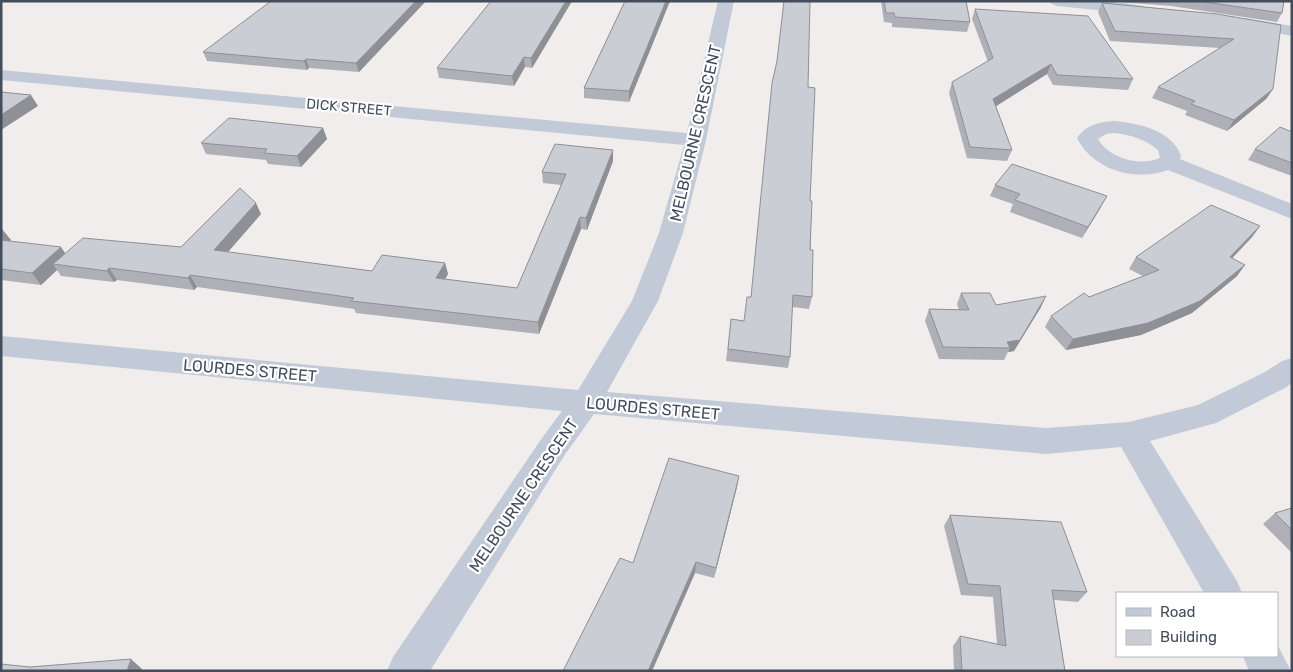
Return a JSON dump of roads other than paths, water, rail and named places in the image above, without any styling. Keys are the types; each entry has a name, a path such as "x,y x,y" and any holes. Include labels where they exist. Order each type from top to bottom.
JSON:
{"street":[{"name":"MELBOURNE CRESCENT","path":"408,671 552,447 586,402 645,301 671,233 696,140 726,1"},
{"path":"1057,1 1149,10"},
{"path":"1230,20 1292,31"},
{"name":"DICK STREET","path":"1,75 696,140"},
{"path":"1168,162 1292,212"},
{"name":"LOURDES STREET","path":"1,346 586,402 1046,441 1129,434 1205,415 1275,380 1292,368"},
{"path":"1129,434 1223,592"},
{"path":"1263,657 1271,671"}]}
